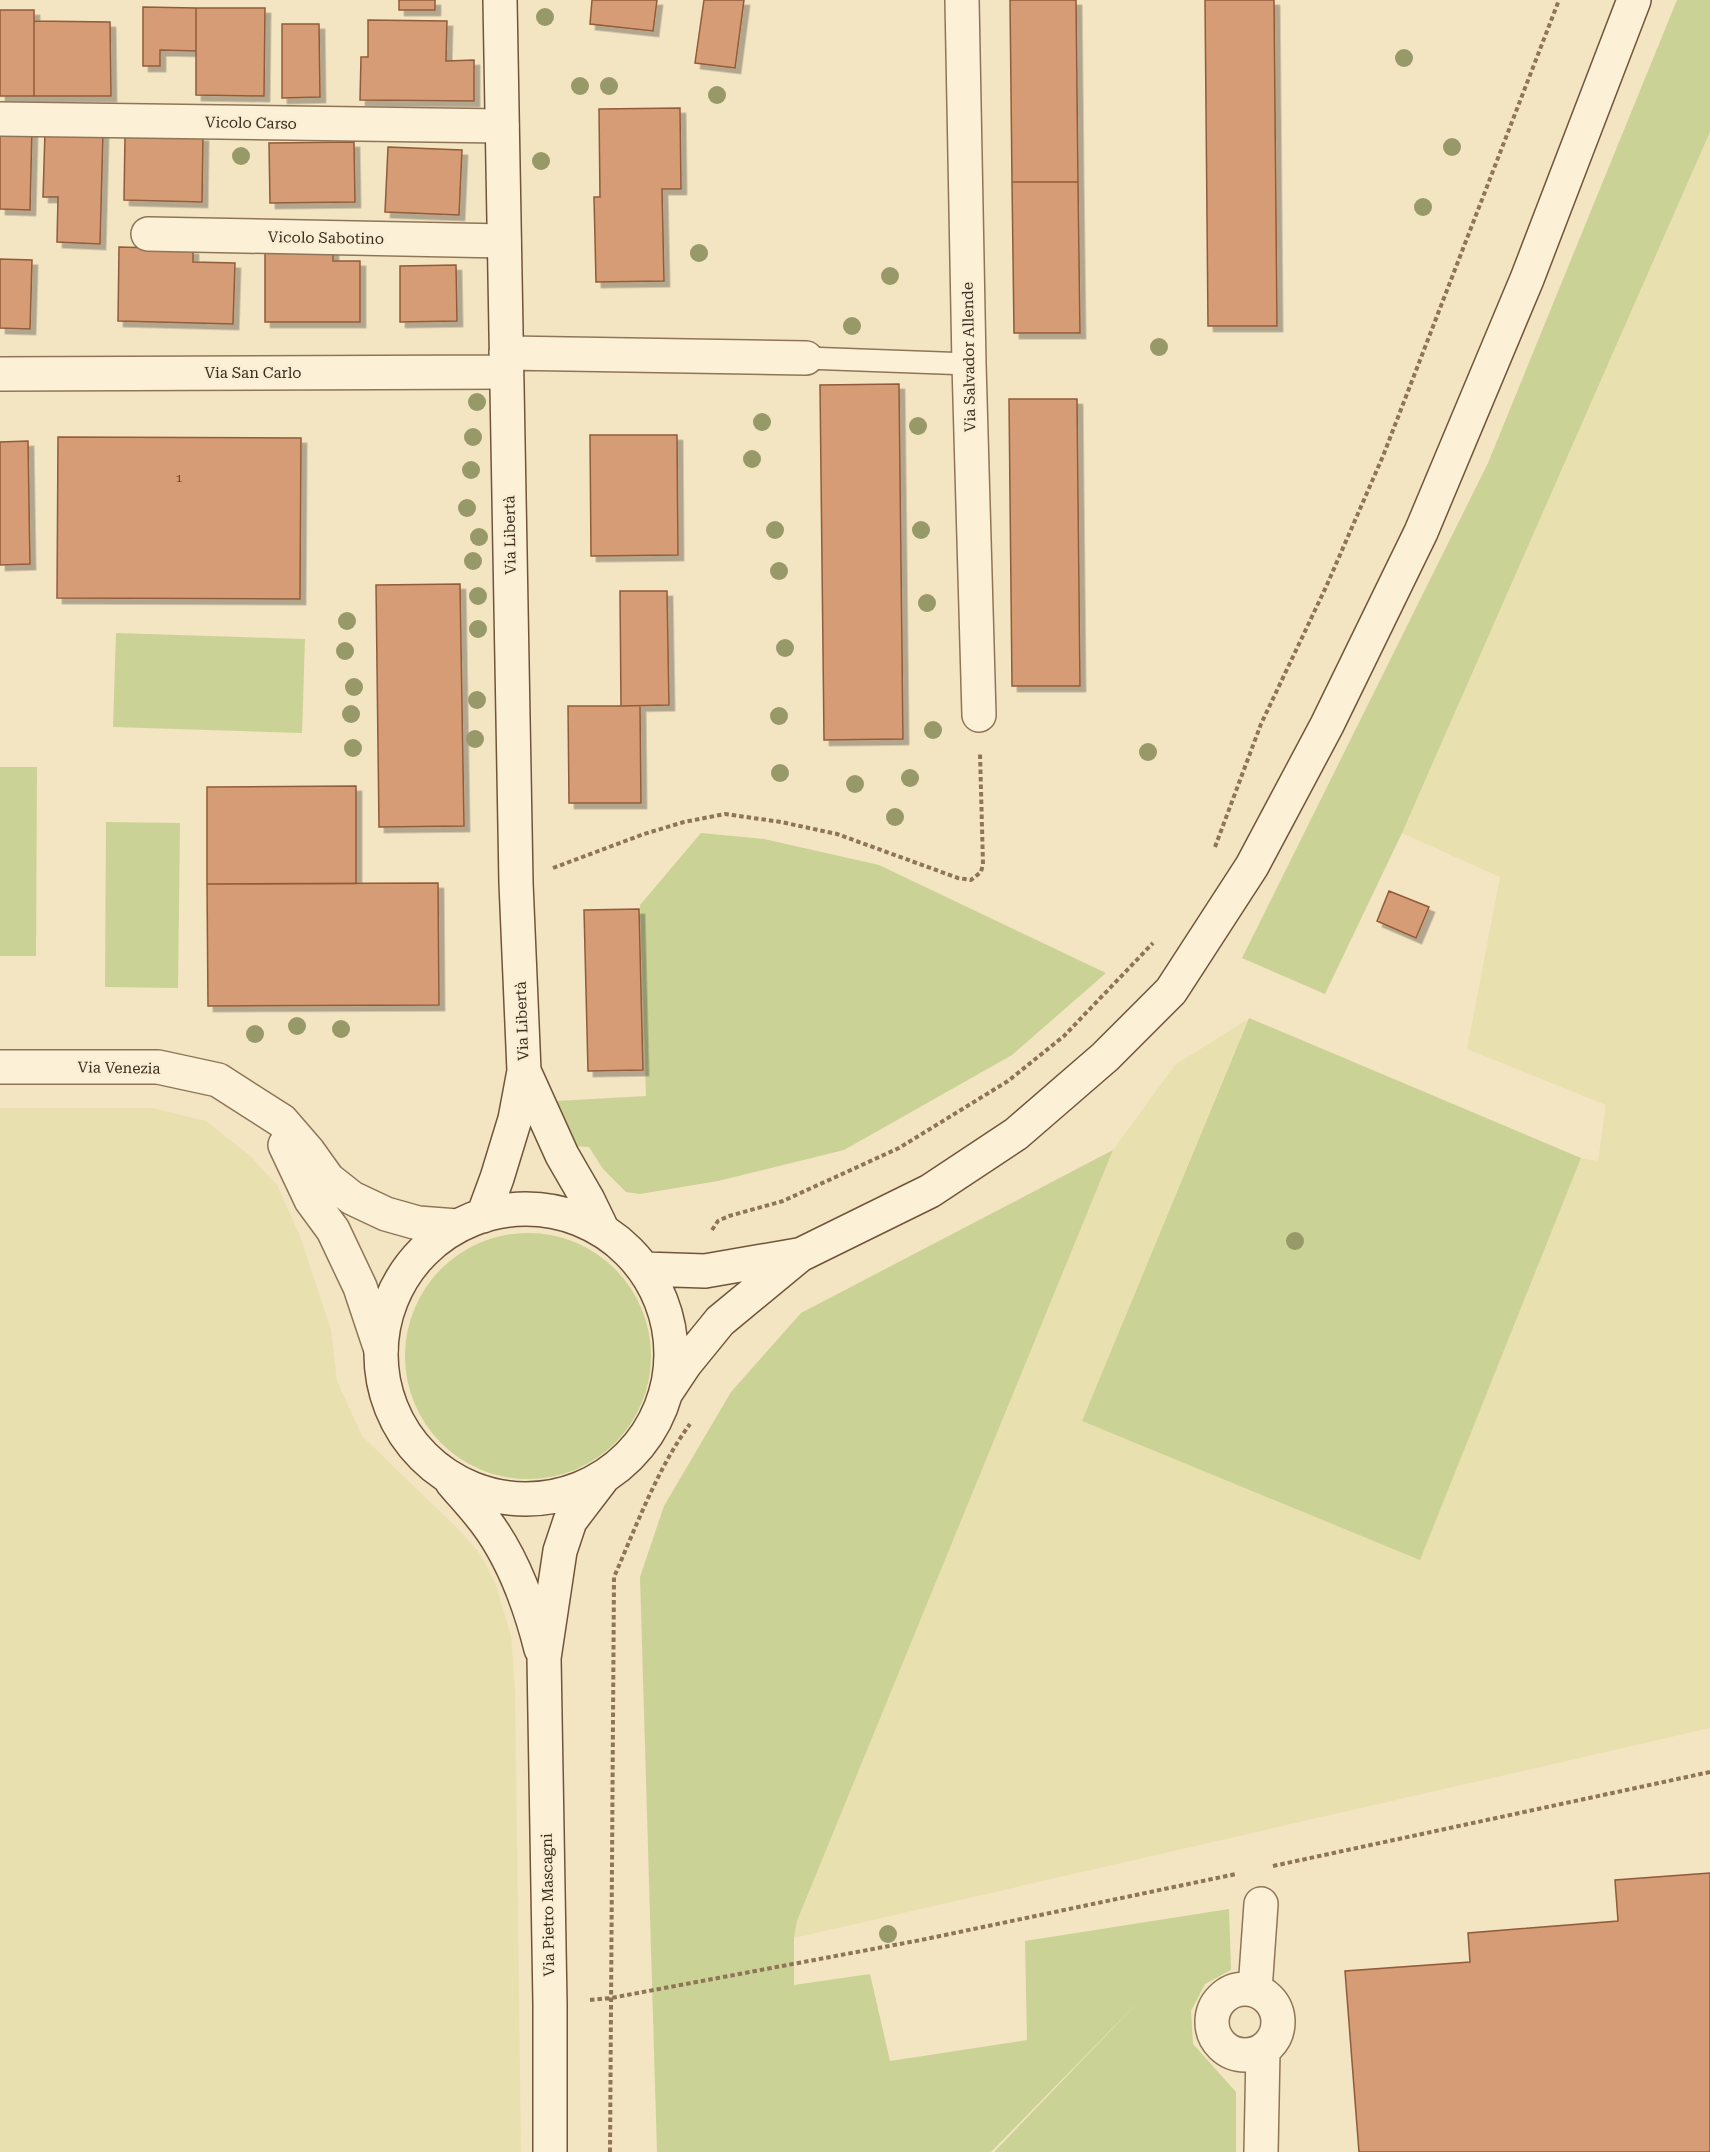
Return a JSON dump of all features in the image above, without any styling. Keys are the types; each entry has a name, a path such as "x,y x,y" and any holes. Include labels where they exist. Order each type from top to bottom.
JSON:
{"street":[{"name":"Via Libertà","path":"470,1221 497,1178 515,1119 524,1071 516,883 500,0"},
{"name":"Via Salvador Allende","path":"962,0 979,715"},
{"path":"667,1391 671,1340 666,1315 657,1291 644,1269 626,1248 603,1231 575,1217 545,1210 514,1209 470,1221 436,1240 417,1258 402,1278 383,1325 381,1350 383,1379 391,1408 405,1435 424,1458 447,1476 477,1491 509,1498 542,1499 573,1492 604,1478 644,1441 667,1391 685,1364 720,1321 800,1255 930,1191 1016,1134 1105,1057 1171,991 1252,866 1327,725 1421,532 1527,279 1634,0"},
{"name":"Vicolo Carso","path":"0,119 502,126"},
{"name":"Vicolo Sabotino","path":"148,234 504,241"},
{"name":"Via San Carlo","path":"0,374 506,362 806,358"},
{"name":"Via Venezia","path":"0,1067 158,1067 218,1080 282,1121 328,1179 352,1198 386,1214 418,1223 470,1221"},
{"name":"Via Libertà","path":"524,1071 562,1155 603,1231"},
{"name":"Via Venezia","path":"264,1110 274,1123 311,1200 333,1230 360,1287 381,1350"},
{"path":"644,1269 705,1271 800,1255"},
{"name":"Via Pietro Mascagni","path":"447,1476 487,1523 505,1554 532,1616 544,1658"},
{"name":"Via Pietro Mascagni","path":"550,2152 544,1658 560,1551 570,1521 604,1478"},
{"path":"1254,1990 1261,1904"},
{"path":"1262,2152 1263,2051 1275,2036 1278,2018 1270,2000 1254,1990 1236,1990 1220,2000 1212,2018 1214,2036 1227,2050 1245,2055 1263,2051"}],"lane":[{"path":"806,358 969,364"}],"path":[{"path":"1211,856 1261,723 1326,587 1383,456 1559,0"},
{"path":"516,883 644,834 724,814 782,822 837,834 958,878 971,880 981,872 983,864 979,715"},
{"path":"711,1239 713,1227 718,1221 783,1201 880,1157 951,1118 1008,1081 1064,1036 1155,940"},
{"path":"610,2152 614,1577 650,1497 681,1436 695,1418"},
{"path":"1270,1867 1710,1772"},
{"path":"550,2004 611,1998 921,1940 1247,1872"}],"shaded area":[{"path":"1710,132 1710,1728 794,1938 797,1921 1113,1150 1175,1065 1248,1019 1082,1421 1420,1559 1581,1158 1598,1161 1606,1105 1467,1049 1500,877 1402,833"},
{"path":"0,1108 152,1108 206,1121 249,1155 277,1185 300,1236 331,1330 337,1381 362,1436 459,1530 481,1555 496,1585 511,1636 515,1691 521,2152 0,2152"}],"green space":[{"path":"1677,0 1710,0 1710,132 1402,833 1325,994 1242,958 1488,463"},
{"path":"116,633 305,639 302,733 113,727"},
{"path":"0,767 37,767 36,956 0,956"},
{"path":"106,822 180,823 178,988 105,987"},
{"path":"701,833 764,839 879,865 1106,973 1012,1055 844,1150 718,1181 640,1194 626,1192 603,1169 589,1147 570,1146 556,1101 646,1096 640,905"},
{"path":"1249,1018 1581,1158 1420,1560 1082,1421"},
{"path":"1113,1150 797,1921 794,1938 794,1985 870,1974 890,2061 1027,2040 1025,1941 1229,1909 1231,1970 1205,1984 1191,2011 1193,2044 1236,2092 1236,2152 994,2152 1143,1997 991,2152 657,2152 640,1577 664,1506 731,1392 801,1313"},
{"path":"516,1233 540,1233 564,1238 586,1247 615,1269 637,1298 642,1309 649,1332 651,1356 649,1380 642,1403 637,1414 615,1443 586,1465 564,1474 540,1479 516,1479 492,1474 470,1465 450,1451 433,1434 419,1414 410,1392 405,1368 405,1344 410,1320 419,1298 433,1278 450,1261 470,1247 492,1238"}],"building":[{"path":"399,0 435,0 435,10 399,10"},
{"path":"592,0 657,0 653,31 590,24"},
{"path":"704,0 744,0 735,68 695,63"},
{"path":"1010,0 1076,0 1078,182 1012,182"},
{"path":"1205,0 1274,0 1277,326 1208,326"},
{"path":"143,7 196,8 196,51 160,50 160,66 143,66"},
{"path":"196,8 265,8 264,96 196,95"},
{"path":"0,10 34,10 34,96 0,96"},
{"path":"368,20 447,21 446,61 474,60 474,101 360,100 361,57 368,57"},
{"path":"34,21 110,22 111,96 34,96"},
{"path":"282,24 319,24 320,97 282,98"},
{"path":"680,108 681,189 662,189 664,281 596,282 594,197 600,197 599,109"},
{"path":"0,128 32,129 30,210 0,209"},
{"path":"45,131 103,133 100,244 57,242 58,197 43,197"},
{"path":"125,135 203,136 202,202 124,200"},
{"path":"354,142 355,202 270,203 269,143"},
{"path":"388,147 462,150 459,215 385,212"},
{"path":"1012,182 1078,182 1080,333 1014,333"},
{"path":"119,247 193,249 193,262 235,263 233,324 118,321"},
{"path":"265,247 333,248 333,261 360,261 360,322 265,322"},
{"path":"0,259 32,260 30,329 0,328"},
{"path":"456,265 457,321 400,322 400,266"},
{"path":"899,384 903,739 824,740 820,385"},
{"path":"1009,399 1077,399 1080,686 1012,686"},
{"path":"590,435 677,435 678,555 591,556"},
{"path":"58,437 301,438 300,599 57,598"},
{"path":"28,441 30,564 0,565 0,442"},
{"path":"460,584 464,826 379,827 376,585"},
{"path":"620,591 667,591 669,705 621,706"},
{"path":"568,706 640,706 641,803 569,803"},
{"path":"356,786 356,884 207,884 207,787"},
{"path":"438,883 439,1005 208,1006 207,884"},
{"path":"1389,891 1429,907 1416,938 1377,921"},
{"path":"639,909 643,1070 588,1071 584,910"},
{"path":"1710,1873 1710,2152 1359,2152 1345,1971 1470,1962 1468,1933 1618,1921 1615,1880"}]}
